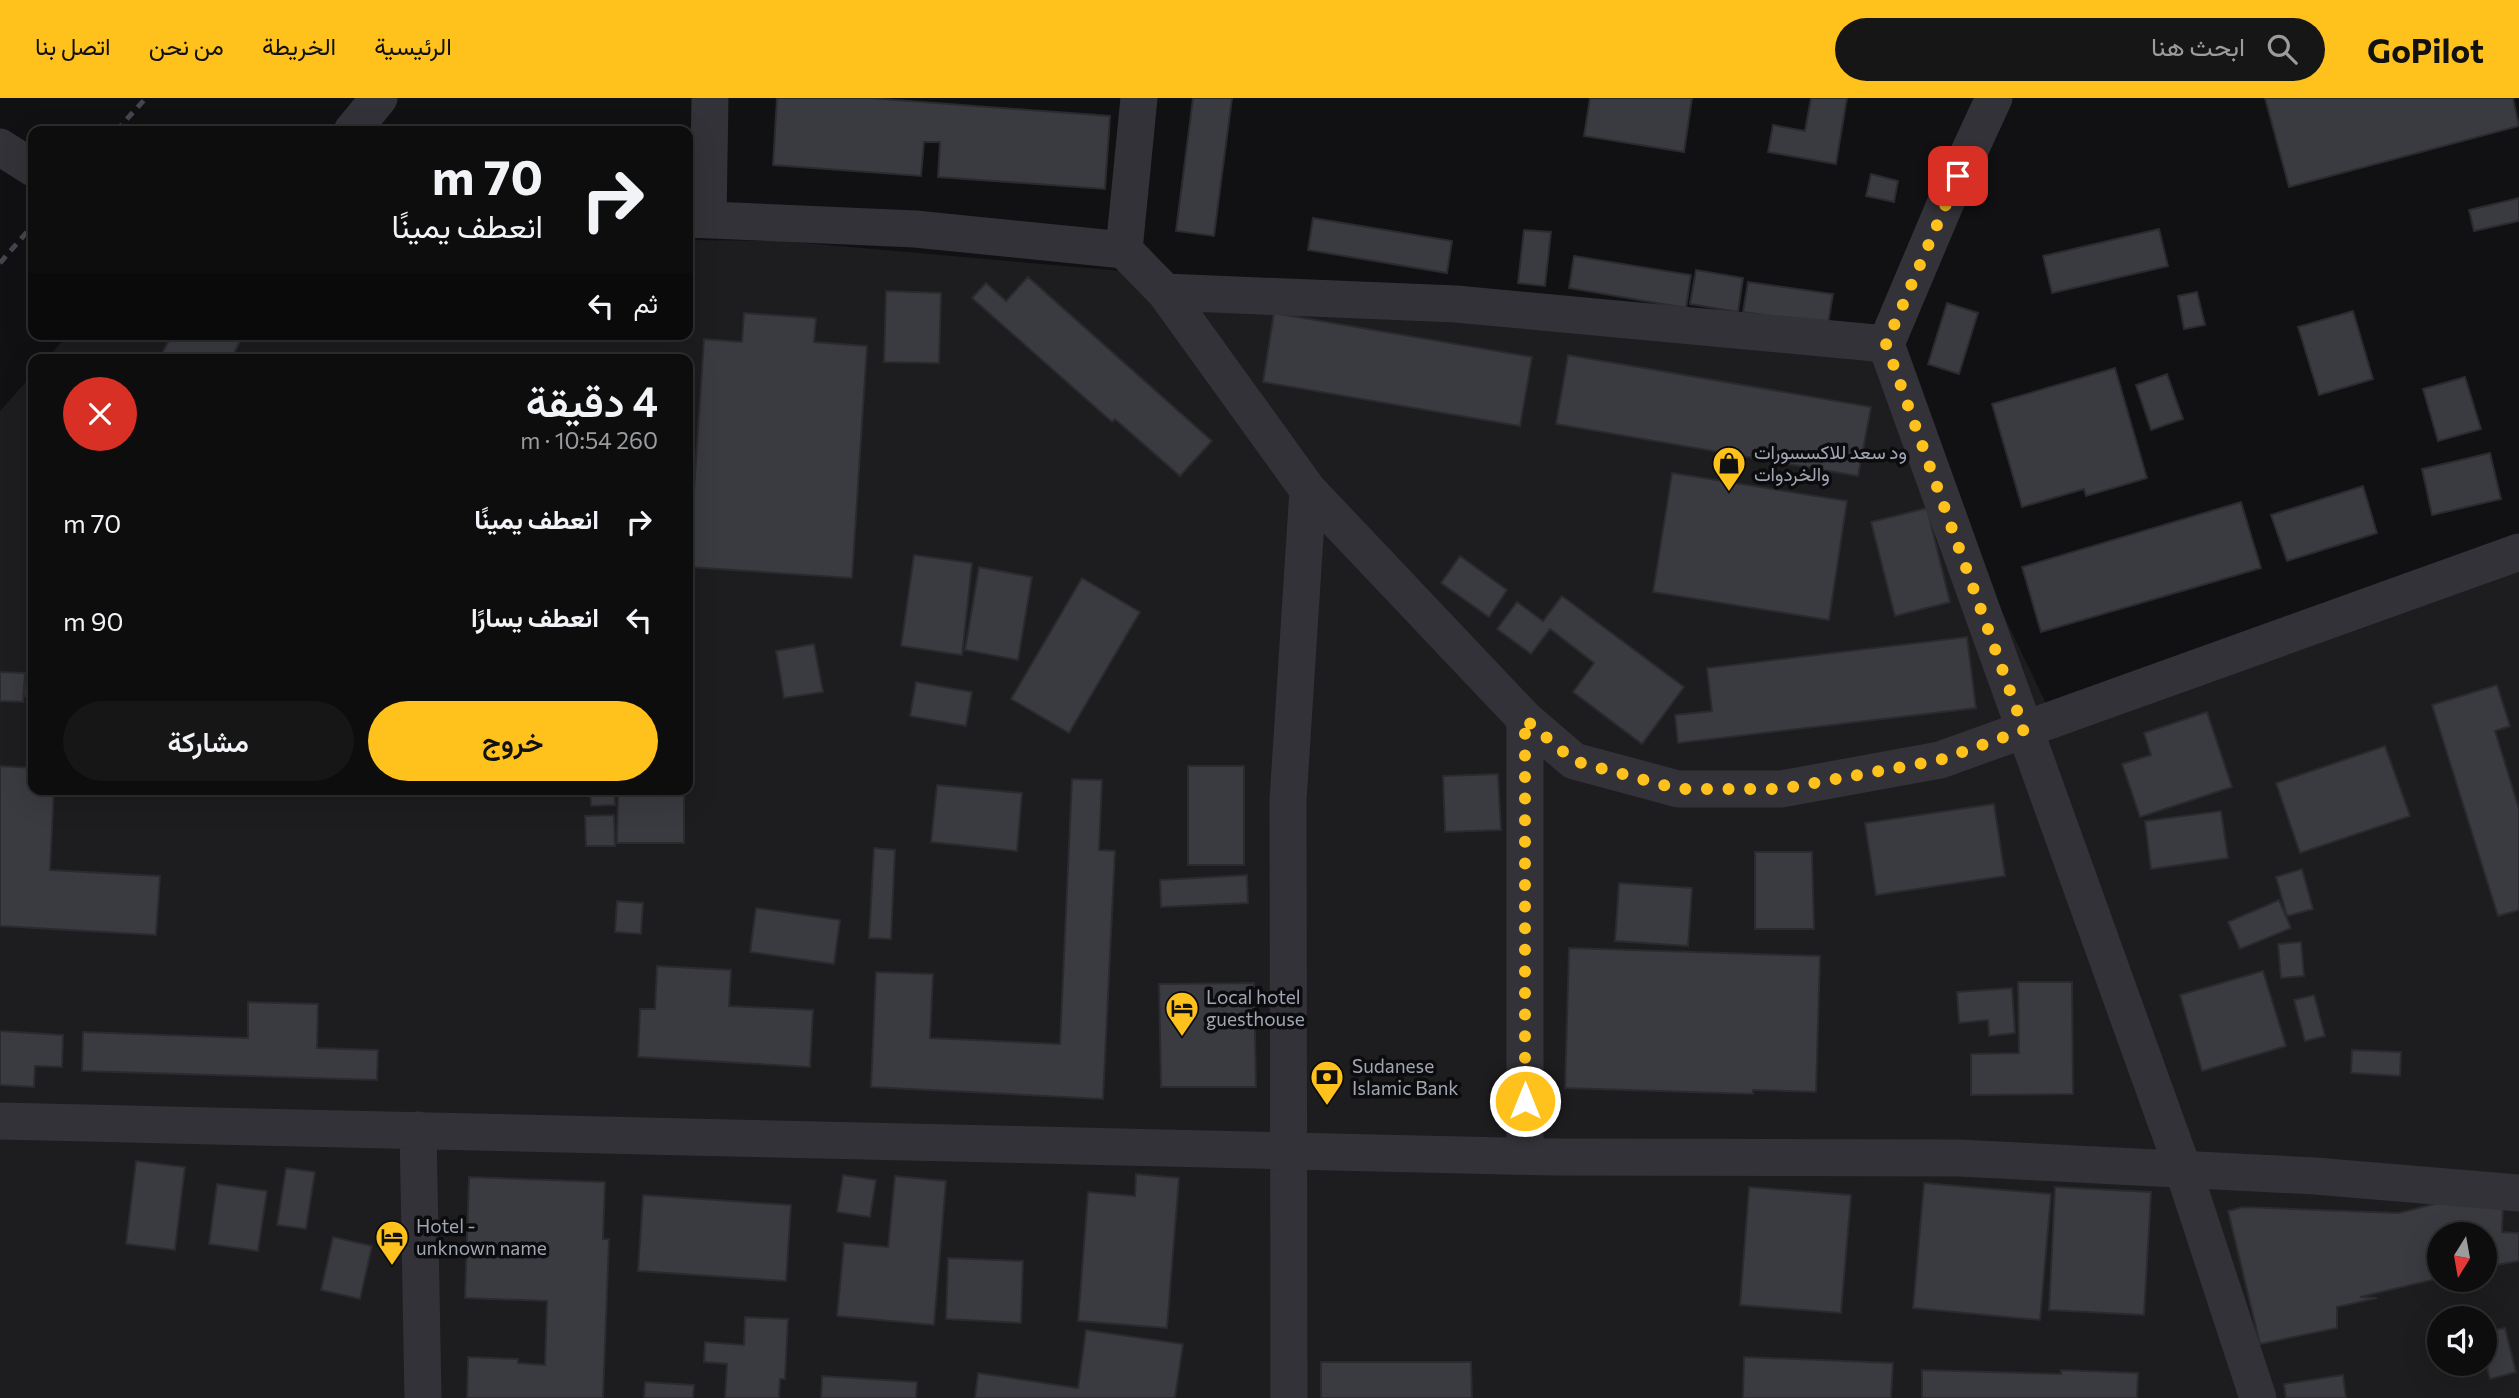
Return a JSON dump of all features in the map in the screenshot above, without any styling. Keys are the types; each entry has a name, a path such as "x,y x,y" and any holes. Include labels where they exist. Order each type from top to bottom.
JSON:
{"street":[{"path":"356,126 379,98"},
{"path":"710,98 698,220 915,229 1124,250 1165,292 1308,490 1525,719 1574,761 1678,789 1781,789 1940,760 2519,552"},
{"path":"1124,250 1139,98"},
{"path":"1994,98 1946,202 1886,344 2183,1169 2258,1398"},
{"path":"0,147 28,165"},
{"path":"1165,292 1456,304 1886,344"},
{"path":"1289,1398 1288,800 1308,490"},
{"path":"1525,719 1525,1156"},
{"path":"0,1121 1525,1156 1959,1158 2315,1176 2519,1193"},
{"path":"418,1130 424,1398"}],"shaded area":[{"path":"693,240 782,241 1871,337 2060,733 2519,570 2519,1398 0,1398 0,411 28,380 28,795 693,795 693,354 51,354 63,340 693,340"}],"building":[{"path":"777,98 869,98 1110,116 1105,189 938,177 940,142 924,142 921,176 773,165"},
{"path":"1193,98 1232,98 1214,236 1176,231"},
{"path":"1590,98 1692,98 1684,152 1584,136"},
{"path":"1811,98 1847,98 1836,164 1768,152 1773,125 1805,131"},
{"path":"2265,98 2513,98 2519,126 2289,187"},
{"path":"1871,174 1898,181 1894,202 1866,196"},
{"path":"2519,198 2519,221 2474,231 2469,210"},
{"path":"1313,218 1452,241 1447,273 1308,250"},
{"path":"2159,229 2168,266 2052,293 2043,256"},
{"path":"1524,230 1551,232 1545,286 1518,283"},
{"path":"1574,256 1691,275 1686,308 1569,288"},
{"path":"1696,270 1743,278 1738,312 1690,304"},
{"path":"1028,277 1212,441 1180,476 1115,419 1112,422 972,298 986,283 1006,301"},
{"path":"1748,282 1833,294 1828,324 1743,312"},
{"path":"886,291 941,293 939,363 884,362"},
{"path":"2197,292 2205,325 2184,329 2178,296"},
{"path":"1947,303 1978,313 1959,374 1928,364"},
{"path":"2353,311 2373,379 2319,395 2298,327"},
{"path":"744,313 816,318 814,342 867,346 852,578 693,567 693,506 704,339 742,342"},
{"path":"1274,313 1532,357 1520,426 1263,382"},
{"path":"169,340 241,340 234,354 162,354"},
{"path":"1568,355 1871,407 1858,476 1556,424"},
{"path":"2115,368 2147,478 2086,496 2084,489 2022,507 1992,404"},
{"path":"2167,374 2183,419 2151,430 2136,385"},
{"path":"2465,377 2481,429 2438,441 2423,389"},
{"path":"2490,453 2501,499 2432,515 2422,469"},
{"path":"1672,473 1847,501 1829,620 1653,592"},
{"path":"2363,486 2377,533 2287,561 2271,515"},
{"path":"2241,502 2261,568 2041,632 2022,567"},
{"path":"1927,508 1950,602 1895,616 1871,522"},
{"path":"914,555 972,563 962,655 901,646"},
{"path":"1460,556 1507,590 1489,617 1441,583"},
{"path":"979,567 1032,577 1018,660 965,650"},
{"path":"1082,578 1140,612 1069,733 1011,699"},
{"path":"1562,596 1684,687 1642,744 1573,692 1594,663 1550,629 1531,654 1497,629 1517,602 1543,621"},
{"path":"1967,637 1976,708 1678,743 1675,715 1712,711 1707,668"},
{"path":"814,644 823,692 784,698 776,651"},
{"path":"0,672 25,673 23,702 0,701"},
{"path":"28,675 28,696 24,695"},
{"path":"916,682 972,692 966,726 910,716"},
{"path":"2497,685 2510,726 2495,731 2519,809 2519,910 2498,916 2432,705"},
{"path":"2207,712 2232,787 2140,817 2122,764 2151,755 2144,733"},
{"path":"2385,746 2410,816 2300,853 2276,783"},
{"path":"0,766 28,768 28,795 54,795 50,870 160,876 156,935 0,926"},
{"path":"1188,766 1244,766 1244,865 1188,865"},
{"path":"1498,774 1501,830 1445,832 1443,776"},
{"path":"1072,779 1102,780 1099,850 1115,851 1103,1099 871,1087 876,972 933,974 930,1038 1060,1044"},
{"path":"937,785 1022,793 1017,851 931,842"},
{"path":"590,795 614,795 615,805 591,806"},
{"path":"618,795 684,795 684,843 617,843"},
{"path":"1994,804 2005,876 1876,895 1865,823"},
{"path":"2221,811 2228,858 2151,869 2145,821"},
{"path":"614,815 615,846 586,846 585,816"},
{"path":"874,848 895,850 891,939 869,938"},
{"path":"1755,852 1812,852 1814,929 1755,929"},
{"path":"2302,869 2313,909 2287,916 2276,877"},
{"path":"1247,875 1248,903 1161,907 1160,880"},
{"path":"1619,883 1692,888 1688,946 1615,941"},
{"path":"2279,900 2291,928 2240,949 2228,922"},
{"path":"617,901 643,903 641,934 615,932"},
{"path":"756,908 840,920 834,964 750,952"},
{"path":"2301,942 2304,976 2281,978 2278,944"},
{"path":"1569,948 1820,956 1816,1092 1753,1090 1753,1094 1565,1088"},
{"path":"657,966 731,970 729,1006 813,1010 810,1067 638,1057 640,1009 655,1009"},
{"path":"2263,971 2286,1046 2202,1071 2180,995"},
{"path":"2018,982 2072,982 2073,1094 1971,1095 1971,1054 2019,1053"},
{"path":"1254,983 1256,1087 1161,1087 1159,984"},
{"path":"2012,988 2015,1033 1989,1036 1988,1020 1959,1023 1957,992"},
{"path":"2314,995 2325,1036 2305,1041 2294,1000"},
{"path":"248,1002 318,1004 317,1048 378,1050 377,1080 82,1071 83,1032 248,1038"},
{"path":"0,1031 63,1035 62,1067 35,1066 34,1087 0,1085"},
{"path":"2352,1050 2401,1052 2400,1076 2351,1073"},
{"path":"136,1161 185,1167 175,1250 126,1244"},
{"path":"286,1168 315,1172 306,1229 277,1225"},
{"path":"1136,1174 1179,1178 1167,1328 1078,1321 1088,1192 1135,1196"},
{"path":"843,1175 876,1180 870,1217 837,1212"},
{"path":"895,1176 946,1181 934,1325 837,1316 844,1243 888,1247"},
{"path":"469,1177 605,1182 603,1239 609,1239 603,1398 467,1398 468,1357 518,1359 518,1363 545,1365 547,1301 465,1298"},
{"path":"1924,1183 2051,1194 2040,1320 1913,1308"},
{"path":"217,1184 267,1191 258,1251 209,1244"},
{"path":"1749,1187 1851,1195 1841,1313 1740,1305"},
{"path":"2055,1187 2151,1192 2144,1315 2049,1310"},
{"path":"643,1195 791,1205 786,1281 638,1271"},
{"path":"2446,1201 2503,1203 2502,1232 2519,1233 2519,1261 2497,1265 2497,1222 2427,1222 2427,1281 2360,1297 2377,1298 2337,1307 2337,1328 2260,1344 2228,1211 2243,1207 2399,1213"},
{"path":"333,1237 372,1246 360,1299 321,1290"},
{"path":"948,1258 1023,1261 1021,1323 946,1319"},
{"path":"745,1317 788,1319 785,1379 780,1379 779,1398 725,1398 727,1364 704,1362 705,1342 744,1345"},
{"path":"2505,1328 2516,1372 2490,1379 2489,1376 2497,1376 2497,1330"},
{"path":"1086,1330 1183,1344 1175,1398 975,1398 978,1373 1078,1388"},
{"path":"1744,1357 1893,1363 1891,1398 1743,1398"},
{"path":"1321,1362 1471,1362 1472,1398 1321,1398"},
{"path":"1922,1370 2138,1373 2137,1398 1922,1398"},
{"path":"2343,1375 2346,1398 2286,1398 2284,1384"},
{"path":"822,1376 917,1382 916,1398 821,1398"},
{"path":"645,1382 694,1385 693,1398 644,1398"}],"railway":[{"path":"121,126 146,98"},
{"path":"0,263 28,231"}],"place":[{"name":"ود سعد للاكسسورات والخردوات","path":"1729,493"},
{"name":"Local hotel guesthouse","path":"1182,1038"},
{"name":"Sudanese Islamic Bank","path":"1327,1107"},
{"name":"Hotel - unknown name","path":"392,1267"}],"route":[{"path":"1525,1101 1525,719 1574,761 1678,789 1781,789 1940,760 2024,730 1886,344 1958,176"}]}
